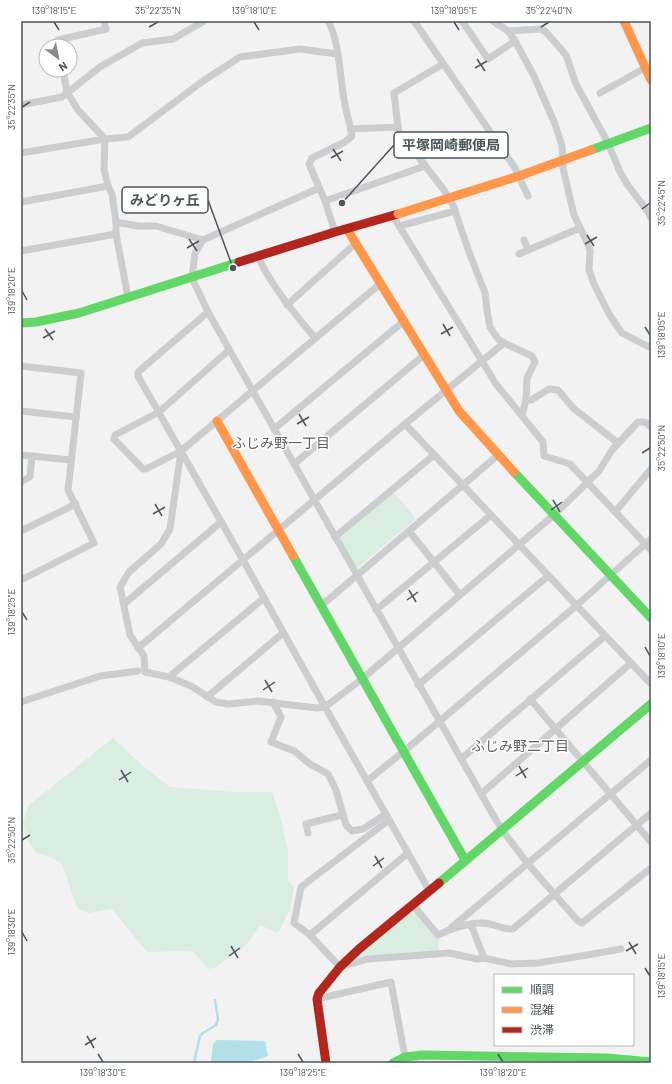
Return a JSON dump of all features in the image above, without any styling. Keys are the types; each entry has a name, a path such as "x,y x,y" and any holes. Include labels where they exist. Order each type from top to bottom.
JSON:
{"street":[{"path":"67,38 106,29 104,21"},
{"path":"21,106 62,97 100,67 142,43 173,39 204,21"},
{"path":"328,21 331,26 337,54 344,100 352,136 345,142 312,158 309,164 335,232"},
{"path":"414,21 515,168 528,196"},
{"path":"462,21 488,59 515,41"},
{"path":"493,21 508,31 515,41 534,76 555,124 562,146 563,168 574,215 590,250 589,270 609,314 622,333 651,348"},
{"path":"624,21 651,80"},
{"path":"508,31 541,29 546,32 566,55 576,84 608,143 627,184 651,218"},
{"path":"21,154 105,138 128,137 203,81 240,58 300,49 337,54"},
{"path":"443,64 394,93 398,128 399,132 444,190 455,211 485,293 486,310 490,327 498,339 532,356 535,362 527,378 526,400 522,414"},
{"path":"600,93 645,68"},
{"path":"64,78 67,92 78,110 105,138 104,169 108,186 112,194 116,234 128,298"},
{"path":"350,129 398,128"},
{"path":"21,323 36,322 79,313 128,298 335,232 395,215 519,176 651,128"},
{"path":"324,201 425,166"},
{"path":"21,202 108,186"},
{"path":"319,188 203,240 195,253 192,278 208,312 460,759 502,830 528,864 554,896 577,920 582,922 651,868"},
{"path":"399,226 455,211"},
{"path":"395,215 399,226 496,384 522,414 543,442 544,456 570,464 651,550"},
{"path":"116,222 138,226 156,226 203,240"},
{"path":"519,254 580,228"},
{"path":"347,229 459,411 498,455 651,618"},
{"path":"21,251 116,234"},
{"path":"524,240 528,250"},
{"path":"287,304 356,243"},
{"path":"258,257 266,274 287,304 315,338"},
{"path":"230,350 159,412 114,435 114,439 143,469 146,469 181,451 380,284"},
{"path":"208,312 138,372 138,376 243,560 366,781 430,890"},
{"path":"274,429 404,322"},
{"path":"138,648 504,343"},
{"path":"294,464 424,355"},
{"path":"21,366 81,373 68,490 94,543 21,580"},
{"path":"526,400 531,400 549,388 558,390 573,408 618,443"},
{"path":"21,411 76,416"},
{"path":"217,421 465,860"},
{"path":"181,451 170,529 161,544 130,572 120,587 130,635 144,656 145,672 168,677 191,686 216,702 228,704 258,701 317,708 324,707 362,679 555,514 599,471 612,450 638,422 645,422 651,427"},
{"path":"405,424 651,684"},
{"path":"21,455 71,460"},
{"path":"335,537 434,455"},
{"path":"321,606 498,455"},
{"path":"21,482 30,477 32,456"},
{"path":"616,512 651,469"},
{"path":"21,531 76,504"},
{"path":"376,610 491,515"},
{"path":"124,604 221,522"},
{"path":"409,531 460,595"},
{"path":"366,781 403,752 576,606 651,539"},
{"path":"418,684 548,576"},
{"path":"168,677 264,598"},
{"path":"207,697 283,632"},
{"path":"460,759 605,636"},
{"path":"481,794 631,663"},
{"path":"21,702 100,676 138,671"},
{"path":"530,699 651,842"},
{"path":"274,702 280,717 271,742 294,751 310,764 328,774 336,790 346,825 352,831 363,829 387,817"},
{"path":"326,1063 317,999 319,993 340,967 359,949 651,704"},
{"path":"413,905 438,935 452,928 651,760"},
{"path":"452,928 483,923 506,930 513,930 651,813"},
{"path":"308,833 306,824 342,815"},
{"path":"340,967 310,935 294,923 301,887 387,817"},
{"path":"310,935 408,853"},
{"path":"471,925 484,958"},
{"path":"340,967 368,959 448,953 477,959 484,958 511,964 587,956 621,949"},
{"path":"317,999 391,982 405,1057"},
{"path":"393,1063 405,1057 422,1054 651,1062"}],"green space":[{"path":"394,492 416,519 356,568 340,541 341,538"},
{"path":"113,738 144,767 170,787 235,792 272,792 281,819 288,852 288,882 294,886 291,907 278,933 260,925 247,944 216,967 209,969 192,951 147,952 112,909 88,913 77,908 62,864 52,858 35,852 26,837 23,823 28,806"},
{"path":"416,912 438,937 439,951 364,959 363,951 409,914"}],"water":[{"path":"217,1040 265,1041 268,1056 247,1063 211,1063 213,1044"}],"waterway":[{"path":"194,1063 200,1036 216,1025 218,1019 215,1000"}],"traffic: fast":[{"path":"591,150 651,128"},
{"path":"21,323 36,322 79,313 239,262"},
{"path":"514,472 651,618"},
{"path":"293,556 465,860"},
{"path":"439,883 651,704"},
{"path":"393,1063 405,1057 422,1055 607,1058 651,1062"}],"traffic: slow":[{"path":"624,21 651,80"},
{"path":"398,214 519,176 591,150"},
{"path":"347,229 459,411 514,472"},
{"path":"217,421 293,556"}],"traffic: jam":[{"path":"239,262 398,214"},
{"path":"326,1063 317,999 319,993 340,967 359,949 439,883"}],"place":[{"name":"平塚岡崎郵便局","path":"342,203"},
{"name":"みどりヶ丘","path":"233,268"}],"district":[{"name":"ふじみ野一丁目","path":"281,443"},
{"name":"ふじみ野二丁目","path":"520,746"}]}
